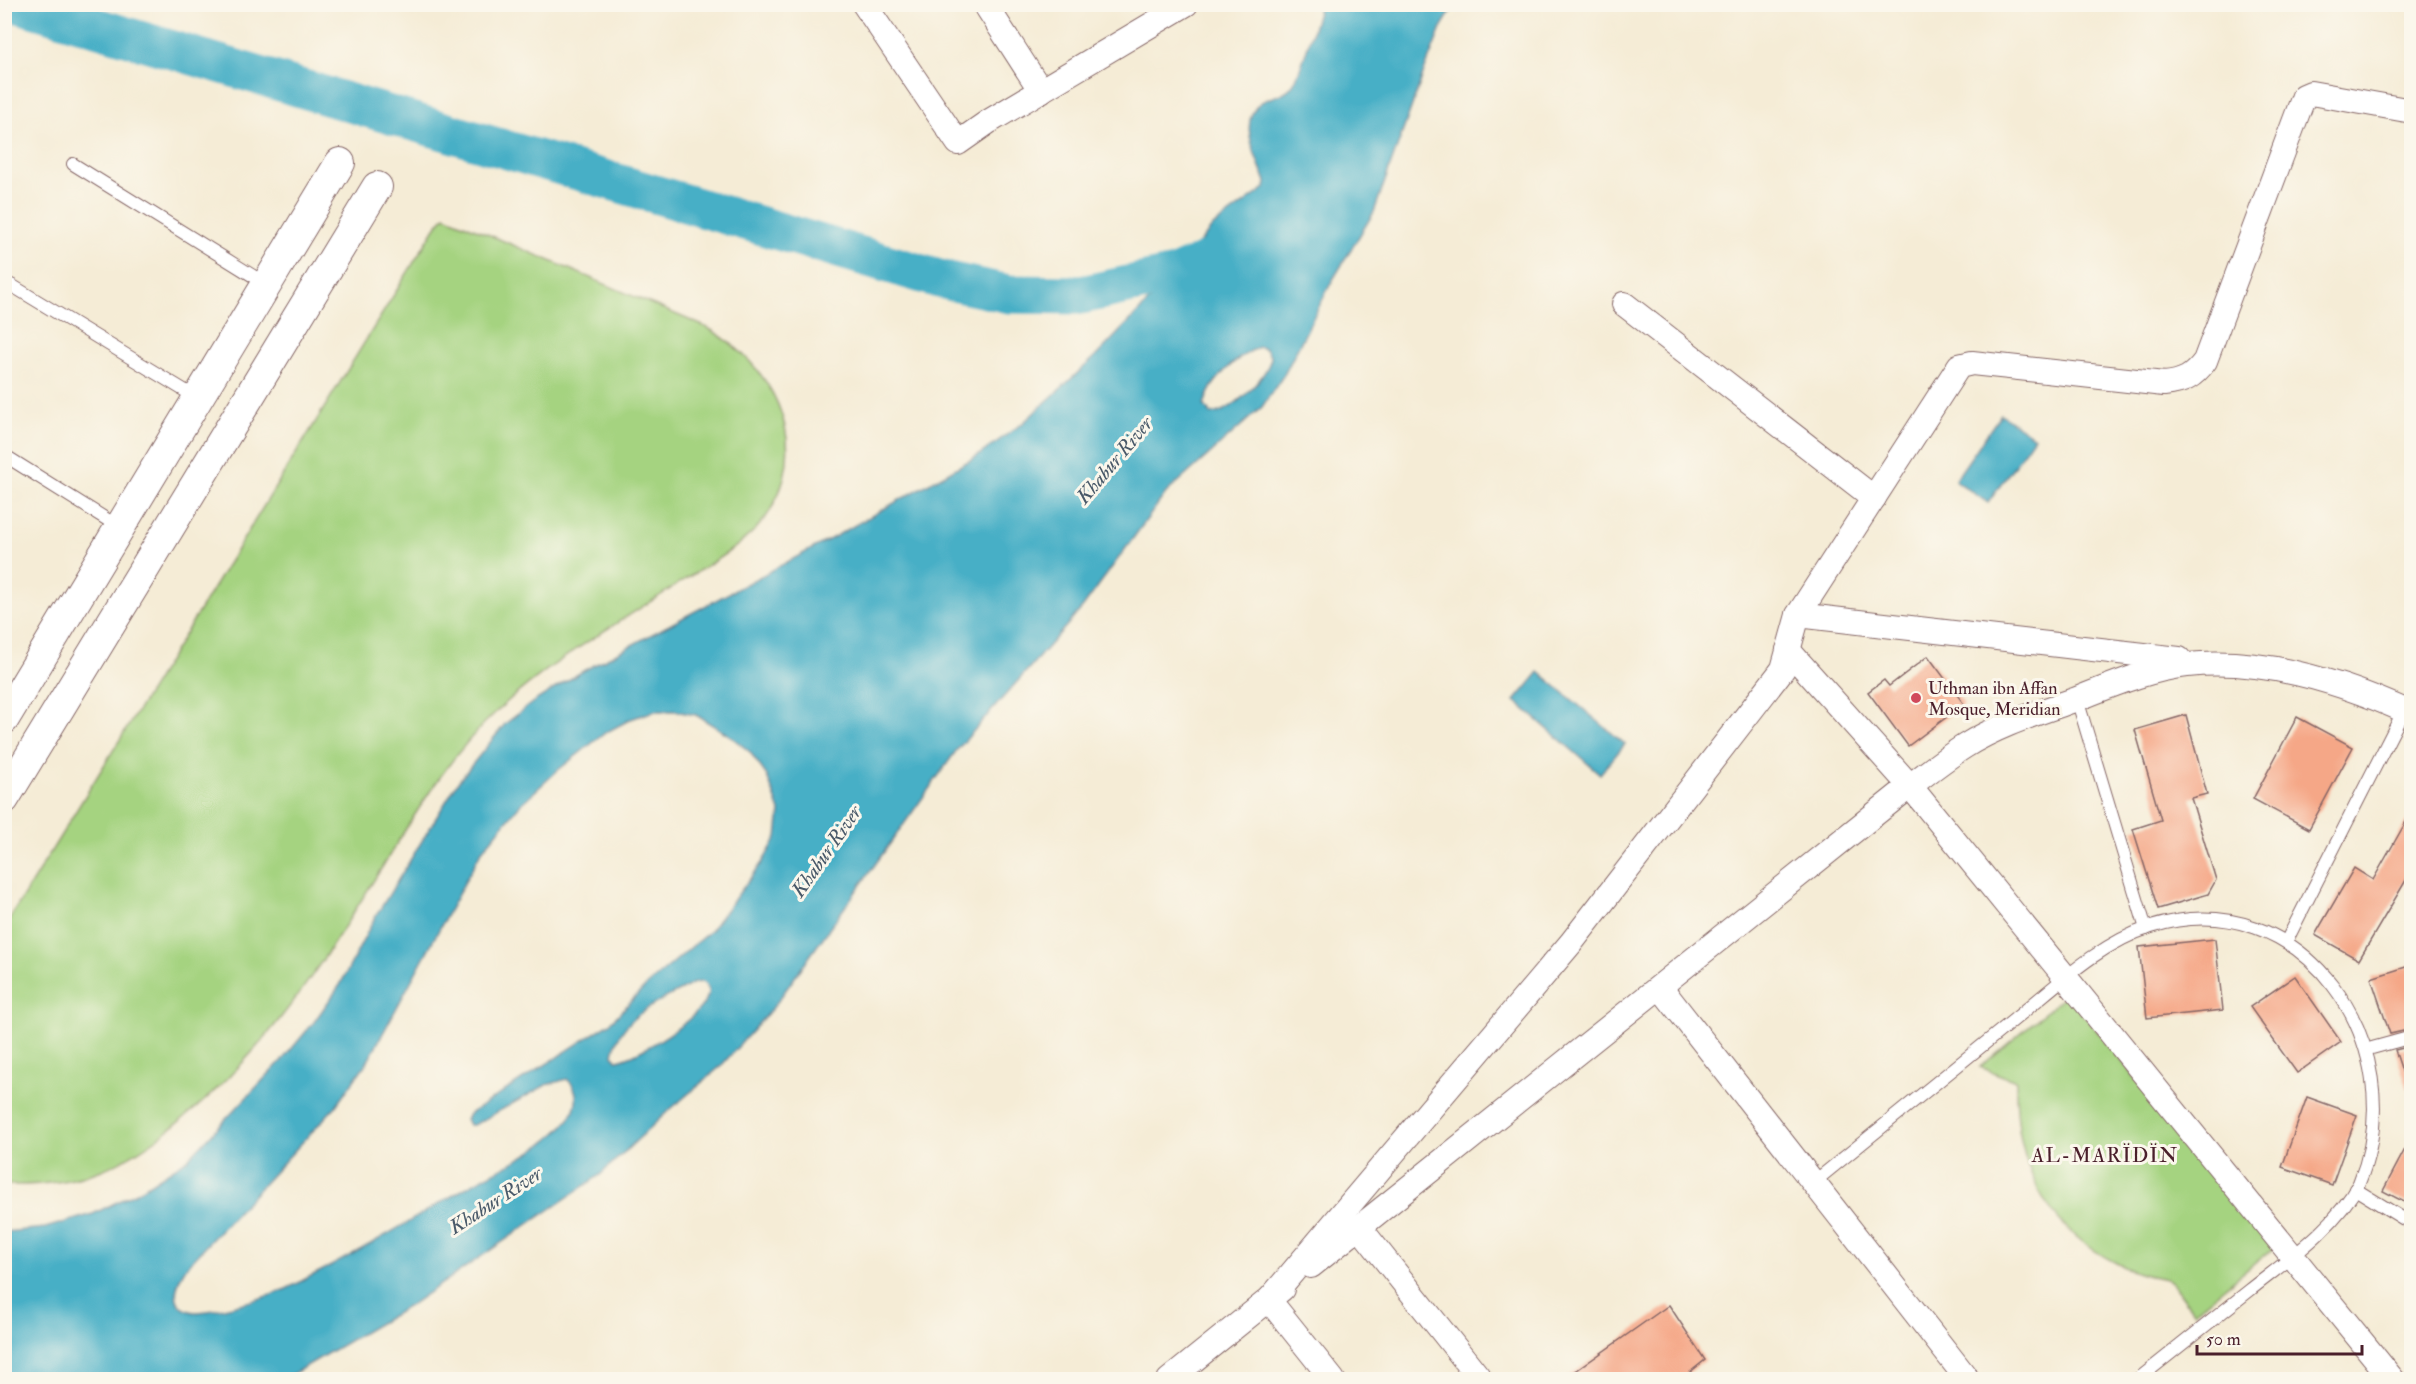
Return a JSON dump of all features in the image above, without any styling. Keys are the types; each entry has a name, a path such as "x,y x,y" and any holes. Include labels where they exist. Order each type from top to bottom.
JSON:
{"street":[{"path":"864,4 958,143 988,122 1186,4"},
{"path":"985,4 1041,91"},
{"path":"1269,1300 1571,943 1783,669 1798,615 1959,366 1972,363 2164,384 2182,382 2196,374 2205,361 2304,96 2311,93 2412,111"},
{"path":"4,719 340,163"},
{"path":"4,799 377,187"},
{"path":"1624,304 1874,498"},
{"path":"1798,615 2268,668 2315,677 2352,688 2408,712"},
{"path":"1788,650 1910,786 2393,1380"},
{"path":"1169,1380 1910,786 1967,744 1994,731 2154,671 2187,665 2229,665"},
{"path":"1661,987 1968,1380"},
{"path":"1360,1228 1481,1380"},
{"path":"1269,1300 1332,1380"}],"lane":[{"path":"73,164 267,284"},
{"path":"11,285 198,399"},
{"path":"4,454 120,527"},
{"path":"2077,699 2146,929"},
{"path":"2286,942 2408,712"},
{"path":"1814,1182 2110,945 2146,929 2179,921 2227,921 2251,927 2286,942 2315,961 2333,978 2361,1018 2372,1048 2380,1088 2379,1112 2370,1160 2355,1190 2331,1221 2293,1256 2137,1380"},
{"path":"2372,1048 2412,1037"},
{"path":"2355,1190 2412,1224"}],"green space":[{"path":"445,216 708,328 730,343 750,362 766,382 778,405 785,429 787,454 783,480 773,506 754,531 742,542 561,660 518,692 480,727 434,785 338,937 293,1002 243,1063 215,1091 163,1135 122,1161 80,1177 57,1182 5,1185 5,926 435,228"},
{"path":"2067,994 2274,1248 2194,1312 2168,1280 2133,1271 2093,1250 2071,1232 2053,1212 2038,1190 2028,1165 2017,1111 2016,1081 1980,1067"}],"water":[{"name":"Khabur River","path":"1320,5 1455,5 1442,26 1425,69 1374,212 1332,281 1285,373 1262,407 1166,493 1083,607 956,751 775,1005 721,1066 666,1113 600,1175 412,1304 284,1379 5,1379 5,1232 45,1228 93,1214 139,1191 188,1159 283,1059 314,1022 340,985 374,919 458,782 505,724 533,702 583,671 834,537 979,455 1024,422 1096,356 1174,275 1213,226 1265,188 1266,182 1254,153 1249,132 1253,112 1259,104 1287,90 1295,81","holes":["1259,347 1266,349 1271,358 1262,375 1247,393 1229,408 1211,414 1204,405 1207,395 1218,378 1233,363","654,711 675,711 696,715 729,735 750,752 767,776 780,811 777,837 762,863 711,930 645,987 610,1023 469,1114 466,1119 469,1125 474,1125 546,1085 567,1079 572,1084 576,1096 575,1108 568,1120 531,1152 357,1252 285,1289 218,1309 197,1312 183,1308 176,1291 187,1266 335,1107 369,1059 481,852 519,806 557,771 605,733 631,719","702,982 708,991 705,1002 694,1015 660,1040 616,1060 613,1055 617,1041 633,1019 656,1003 694,983"]},
{"path":"2001,414 2034,437 1988,503 1955,480"},
{"path":"1539,672 1625,744 1600,774 1515,701"}],"building":[{"name":"Uthman ibn Affan Mosque, Meridian","path":"1928,656 1964,704 1908,746 1868,692 1884,680 1889,686"},
{"path":"2186,715 2207,794 2191,798 2216,880 2208,894 2158,909 2133,829 2161,820 2135,730"},
{"path":"2297,717 2353,747 2309,829 2253,799"},
{"path":"2412,811 2412,870 2359,960 2315,935 2354,868 2373,880"},
{"path":"2215,939 2223,1010 2147,1018 2139,947"},
{"path":"2412,965 2412,1029 2390,1034 2371,978"},
{"path":"2295,976 2341,1042 2297,1073 2250,1007"},
{"path":"2412,1046 2412,1088 2408,1089 2395,1050"},
{"path":"2307,1097 2357,1115 2332,1185 2282,1167"},
{"path":"2412,1136 2412,1206 2383,1191"},
{"path":"1669,1305 1705,1360 1680,1380 1563,1380"}],"waterway":[{"path":"19,4 939,279 1009,294 1081,295 1174,275 1222,254"}],"place":[{"name":"Uthman ibn Affan Mosque, Meridian","path":"1916,698"}],"district":[{"name":"AL-MARÏDÏN","path":"2105,1155"}]}
